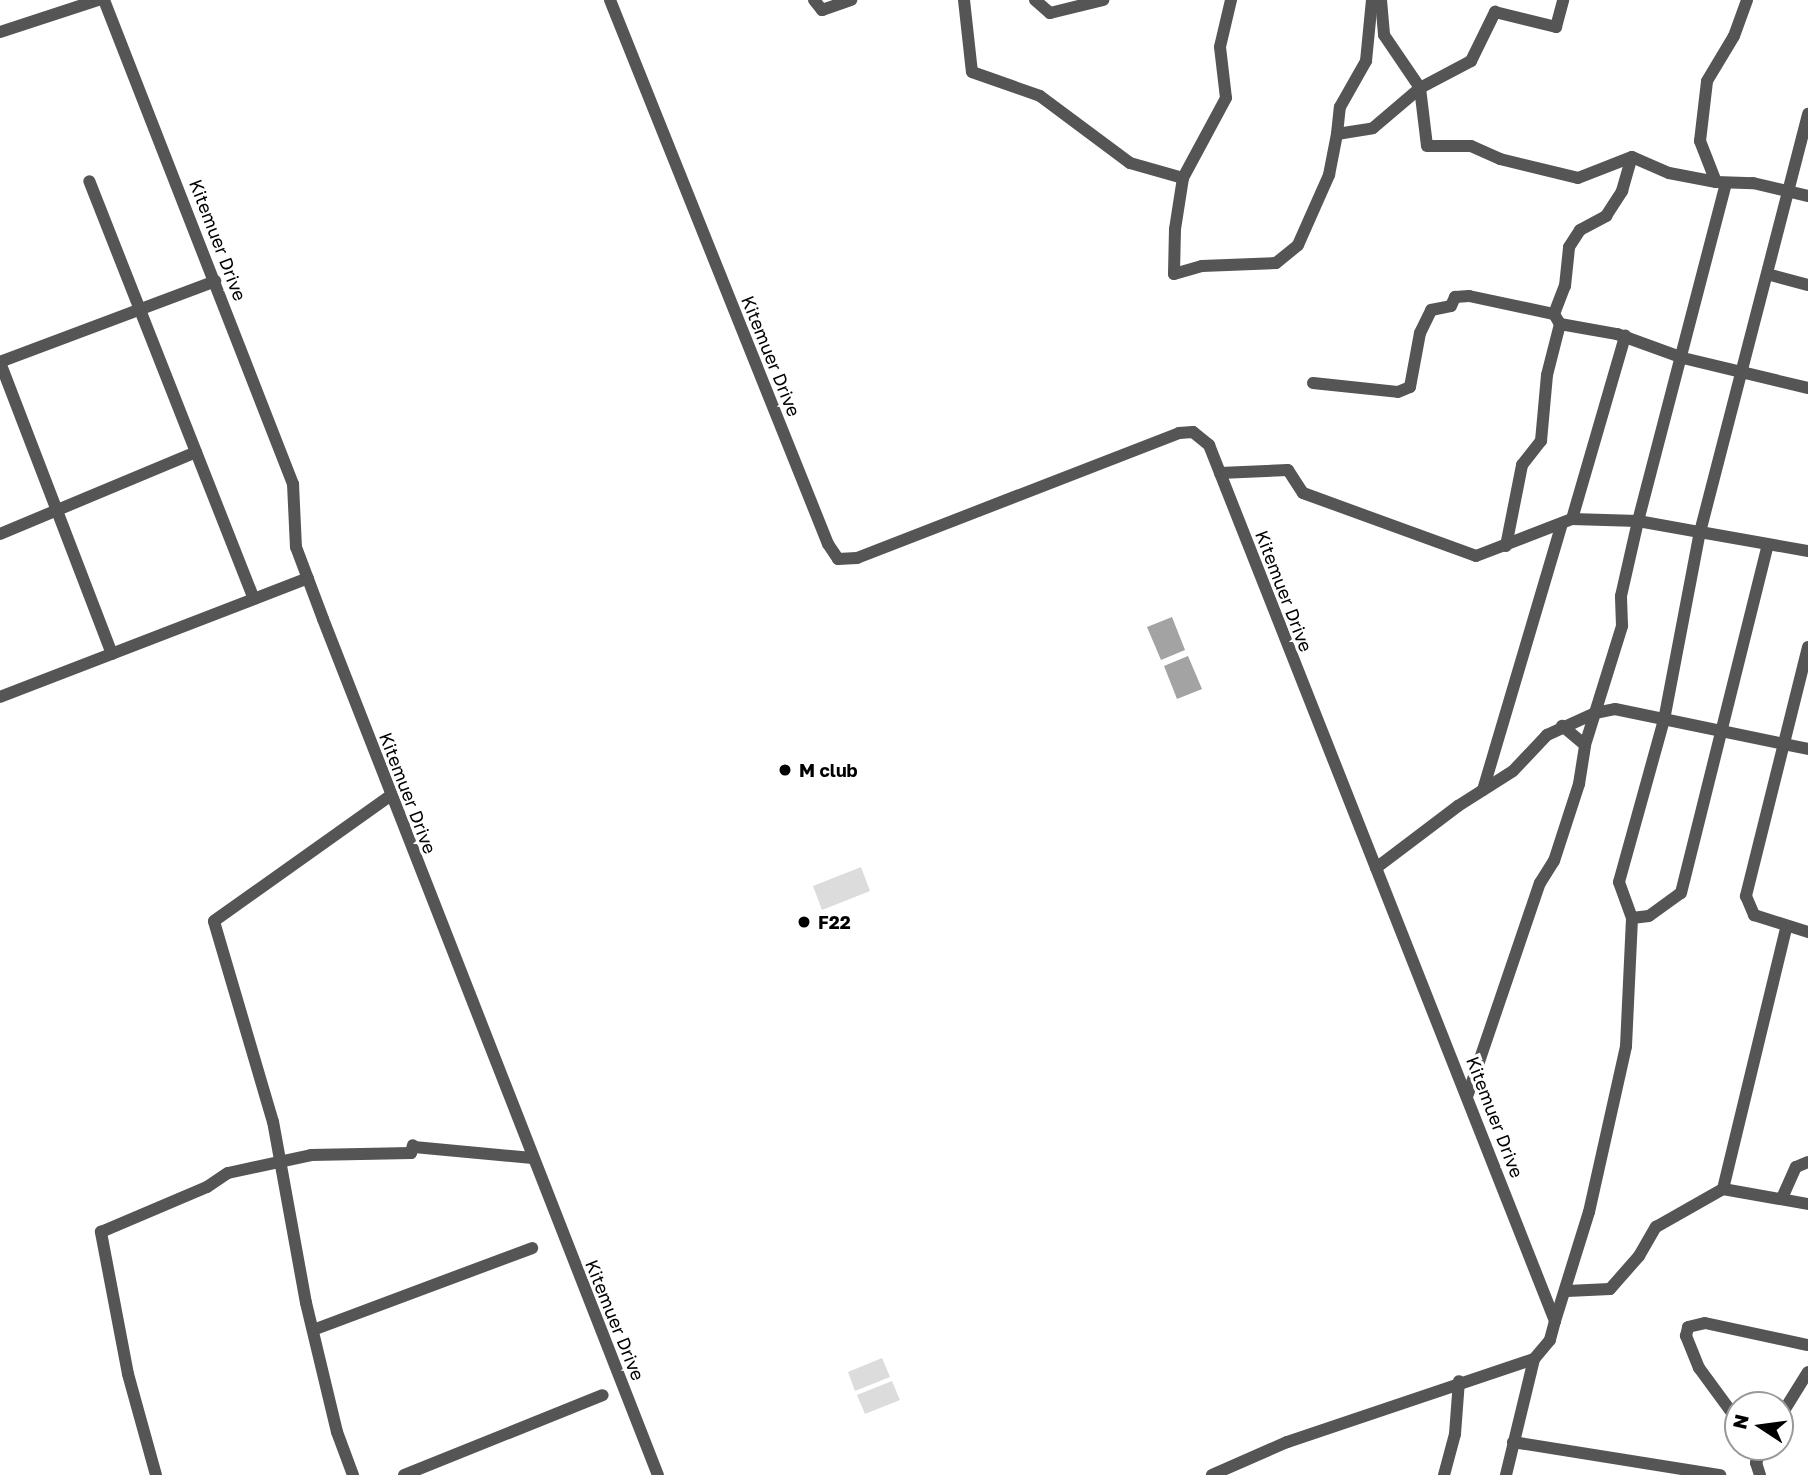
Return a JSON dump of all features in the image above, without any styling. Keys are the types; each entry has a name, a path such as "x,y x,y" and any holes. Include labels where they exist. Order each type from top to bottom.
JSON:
{"street":[{"path":"0,32 97,0"},
{"name":"Kitemuer Drive","path":"104,0 293,484 296,547 390,796 658,1475"},
{"name":"Kitemuer Drive","path":"610,0 823,532 838,559 857,558 1179,433 1201,436 1220,473 1468,1094 1555,1321"},
{"path":"814,0 822,10 850,0"},
{"path":"964,0 972,72 1040,96 1059,114 1130,163 1184,178"},
{"path":"1034,0 1044,11 1057,13 1103,0"},
{"path":"1230,0 1220,47 1226,98 1184,178 1175,229 1174,274 1202,266 1276,263 1298,245 1329,176 1340,107 1366,61 1372,0"},
{"path":"1381,0 1384,34 1420,88 1427,146 1471,146 1500,159 1578,178 1632,157 1669,173 1721,183 1753,183 1808,196"},
{"path":"1337,134 1373,128 1420,88 1471,61 1497,6 1556,27 1563,0"},
{"path":"1468,1094 1540,883 1554,861 1579,784 1585,745 1622,626 1621,596 1638,521 1683,358 1721,183 1700,141 1706,80 1734,36 1746,0"},
{"path":"1506,1475 1534,1359 1550,1340 1567,1291 1626,1046 1632,918 1619,883 1664,720 1700,532 1738,373 1767,274 1808,114"},
{"path":"1506,546 1522,465 1541,441 1547,375 1565,286 1569,247 1580,230 1606,216 1622,191 1632,157"},
{"path":"89,181 254,598"},
{"path":"1767,274 1808,285"},
{"path":"112,654 0,362 215,281"},
{"path":"1313,383 1398,392 1410,387 1420,333 1430,310 1451,306 1455,297 1625,336 1683,358 1738,373 1807,384"},
{"path":"1483,790 1625,336"},
{"path":"0,534 196,452"},
{"path":"1220,473 1288,470 1303,493 1446,548 1476,556 1567,521 1638,521 1808,551"},
{"path":"1632,918 1649,916 1681,893 1768,545"},
{"path":"0,697 308,578"},
{"path":"1808,647 1746,896 1754,915 1786,928 1808,932"},
{"path":"1376,868 1513,771 1531,748 1562,726 1595,713 1615,709 1808,749"},
{"path":"1562,726 1585,745"},
{"path":"353,1475 337,1432 313,1331 281,1161 257,1060 214,921 390,796"},
{"path":"1723,1189 1786,928"},
{"path":"156,1475 128,1374 101,1232 207,1187 228,1172 311,1155 399,1155 411,1153 414,1146 532,1158"},
{"path":"1782,1198 1796,1167 1808,1162"},
{"path":"1567,1291 1610,1289 1639,1256 1656,1227 1723,1189 1808,1204"},
{"path":"313,1331 532,1248"},
{"path":"1724,1402 1699,1368 1685,1336 1688,1327 1705,1323 1808,1345"},
{"path":"1212,1475 1287,1442 1459,1381 1534,1359"},
{"path":"1794,1394 1808,1372"},
{"path":"1444,1475 1455,1434 1459,1381"},
{"path":"404,1475 603,1395"},
{"path":"1513,1442 1720,1475"}],"shaded area":[{"path":"1172,617 1185,650 1161,660 1147,627"},
{"path":"1188,656 1202,689 1177,699 1164,666"},
{"path":"861,867 870,891 822,910 813,886"},
{"path":"882,1358 890,1377 855,1391 848,1372"},
{"path":"892,1381 900,1400 865,1414 857,1395"}],"place":[{"name":"M club","path":"785,770"},
{"name":"F22","path":"804,922"}]}
